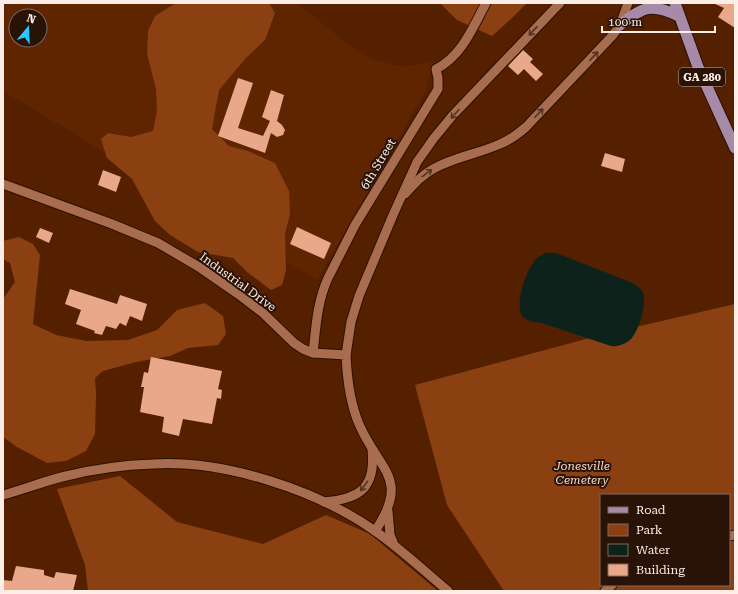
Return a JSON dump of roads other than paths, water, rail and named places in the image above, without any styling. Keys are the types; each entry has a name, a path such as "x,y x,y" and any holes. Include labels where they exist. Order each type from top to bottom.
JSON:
{"main road":[{"name":"GA 280","path":"675,3 701,74 735,148"},
{"path":"620,25 638,11 650,8 665,10 679,16"}],"street":[{"name":"6th Street","path":"313,353 318,308 328,278 355,225 438,89 436,69 449,61 460,50 486,3"},
{"path":"395,546 390,535 388,509 391,493 389,476 372,449 359,424 352,401 348,379 346,355 351,322 356,305 399,201 417,162 434,138 454,115 560,3"},
{"path":"399,201 417,181 434,168 445,162 491,148 517,135 588,62 620,25 628,3"},
{"name":"Industrial Drive","path":"3,184 128,230 165,247 199,267 238,294 263,313 294,343 303,349 313,353 346,355"},
{"path":"324,502 337,501 353,497 362,489 371,472 372,449"},
{"path":"3,495 38,483 67,476 103,470 160,464 206,467 239,473 289,487 324,502 358,520 395,546 448,591"},
{"path":"375,531 388,509"}],"water":[{"path":"545,253 556,253 635,284 640,288 644,296 642,316 640,323 631,339 621,345 611,346 524,318 521,313 520,297 525,278 533,263 538,257"}],"park label":[{"name":"Jonesville Cemetery","path":"582,473"}]}
